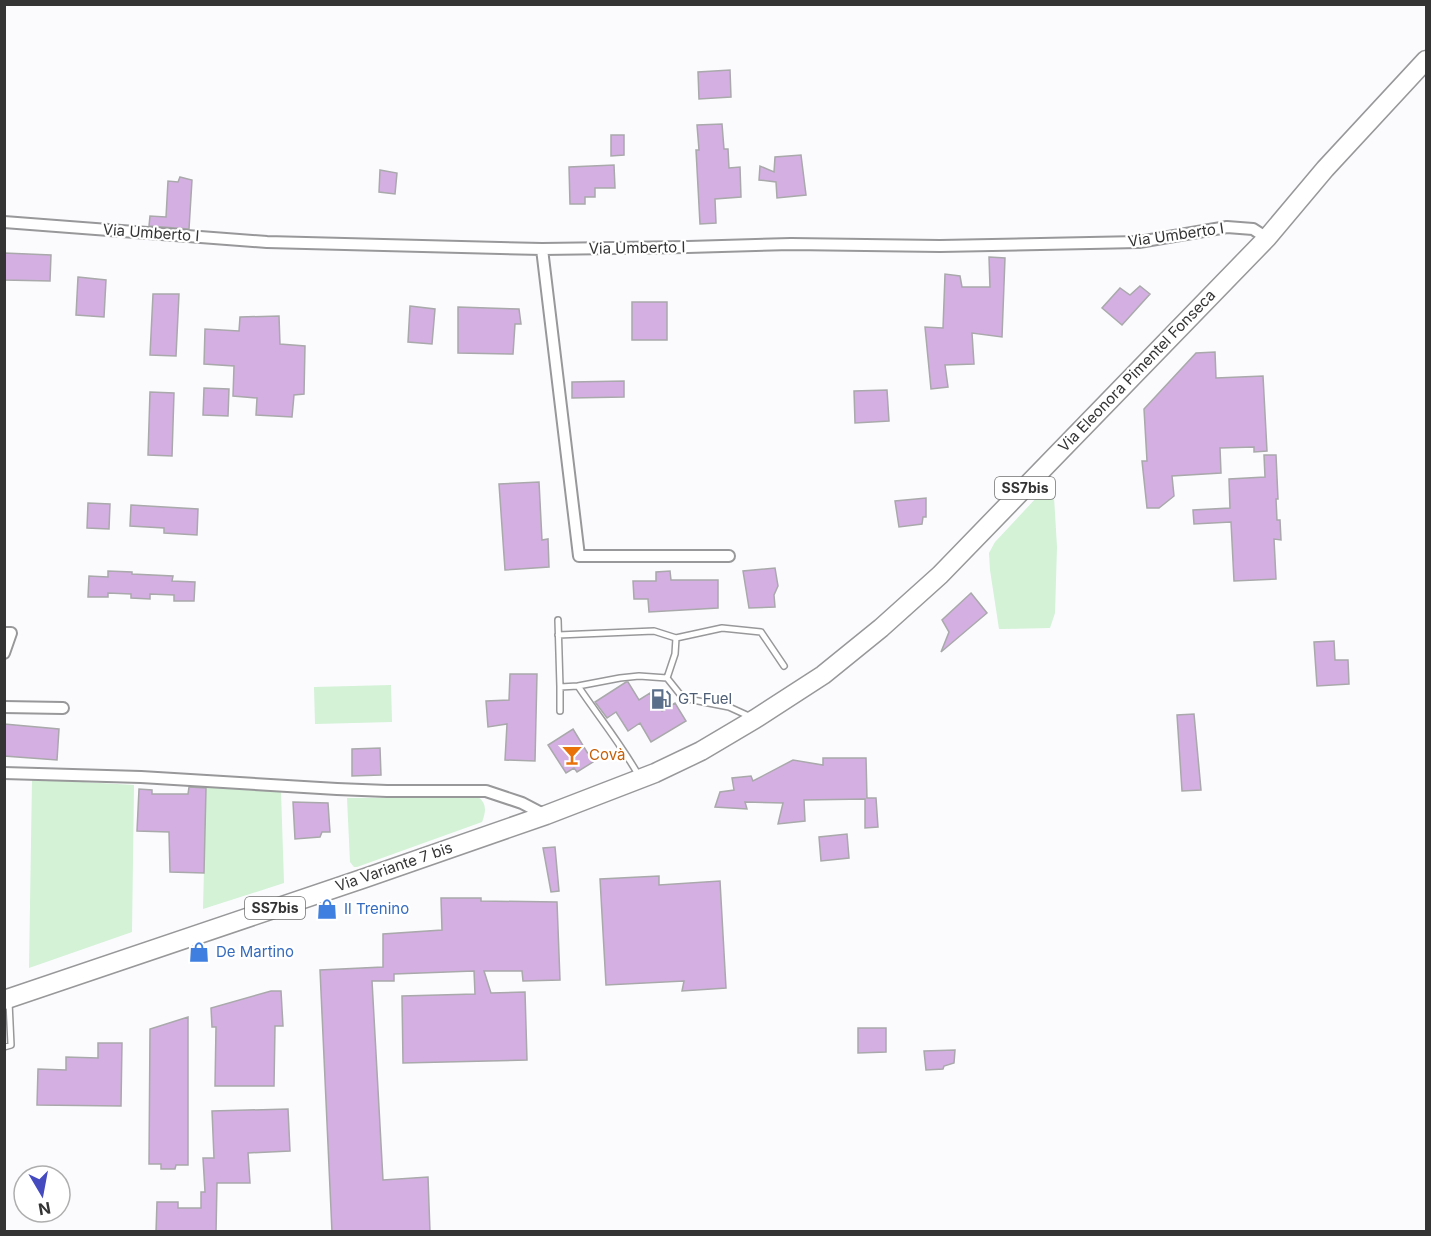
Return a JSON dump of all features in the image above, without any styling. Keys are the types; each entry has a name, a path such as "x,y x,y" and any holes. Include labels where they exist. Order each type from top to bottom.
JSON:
{"main road":[{"name":"Via Eleonora Pimentel Fonseca","path":"546,815 655,773 701,751 823,675 881,628 940,574 1267,237 1325,169 1426,60"},
{"name":"Via Variante 7 bis","path":"7,1000 546,815"}],"street":[{"name":"Via Umberto I","path":"4,222 267,242 542,249 791,244 940,246 1139,242 1227,226 1253,229 1267,237"},
{"path":"542,249 579,556 729,556"},
{"path":"4,633 11,633 4,653"},
{"path":"4,707 63,708"},
{"path":"4,773 141,777 377,791 486,791 522,803 546,815"}],"lane":[{"path":"558,620 560,711"},
{"path":"558,635 654,631 675,638 722,628 761,632 784,666"},
{"path":"666,678 675,654 675,638"},
{"path":"560,687 639,676 666,678 683,698 729,707 755,719"},
{"path":"578,686 627,756 640,779"},
{"path":"4,1047 11,1045 7,1000"}],"green space":[{"path":"1053,480 1057,547 1055,613 1050,628 999,629 989,553 995,542"},
{"path":"391,685 392,722 315,724 314,687"},
{"path":"32,780 134,785 132,932 29,968"},
{"path":"206,787 281,792 284,883 203,909"},
{"path":"478,797 485,808 482,822 357,867 350,862 347,798"}],"building":[{"path":"730,70 731,97 699,99 698,72"},
{"path":"722,124 724,149 728,149 729,168 740,167 741,197 715,199 716,223 700,224 697,125"},
{"path":"611,135 624,135 624,155 611,156"},
{"path":"801,155 806,195 777,198 776,182 759,180 760,166 774,172 775,157"},
{"path":"614,165 615,188 595,188 595,197 585,197 585,204 570,204 569,167"},
{"path":"380,170 397,173 395,194 379,192"},
{"path":"180,177 192,180 189,229 149,226 150,216 166,217 168,181 178,182"},
{"path":"4,253 51,255 50,281 4,280"},
{"path":"989,257 1005,258 1002,337 972,333 974,364 945,365 948,387 931,389 925,327 943,328 945,274 960,276 962,287 990,287"},
{"path":"78,277 106,280 104,317 76,315"},
{"path":"1140,286 1150,294 1122,325 1102,308 1120,288 1130,295"},
{"path":"153,294 179,294 176,356 150,355"},
{"path":"632,302 667,302 667,340 632,340"},
{"path":"410,306 435,309 432,344 408,342"},
{"path":"458,307 519,309 521,324 515,324 513,354 458,353"},
{"path":"279,316 280,344 305,346 304,394 294,395 292,417 256,415 257,398 233,396 234,366 204,364 205,329 239,331 240,317"},
{"path":"1215,352 1216,378 1263,376 1267,451 1254,452 1254,447 1220,448 1221,473 1172,476 1174,496 1159,508 1147,508 1142,461 1147,461 1144,409 1196,353"},
{"path":"624,381 624,397 572,398 572,382"},
{"path":"204,388 229,389 228,416 203,415"},
{"path":"887,390 889,421 855,423 854,391"},
{"path":"150,392 174,393 172,456 148,455"},
{"path":"1264,455 1276,455 1277,520 1280,520 1281,540 1274,539 1276,579 1234,581 1231,522 1194,524 1193,510 1230,508 1229,479 1265,477"},
{"path":"539,482 542,540 548,539 549,567 505,570 499,484"},
{"path":"926,498 926,517 923,517 922,524 899,527 895,501"},
{"path":"88,503 110,504 109,529 87,528"},
{"path":"131,505 198,509 197,535 164,533 164,528 130,526"},
{"path":"775,568 778,586 774,595 775,607 749,608 743,571"},
{"path":"108,571 173,576 172,581 195,582 194,601 174,601 174,595 150,594 150,599 131,598 131,594 108,593 108,597 88,597 89,576 108,577"},
{"path":"670,571 671,580 718,580 718,608 649,612 648,599 634,599 633,581 656,581 656,572"},
{"path":"971,593 987,613 941,652 949,632 942,620"},
{"path":"1334,641 1335,660 1348,660 1349,684 1317,686 1314,642"},
{"path":"510,674 537,674 535,761 505,760 507,724 488,727 486,701 509,700"},
{"path":"626,682 639,700 650,693 662,711 675,703 686,721 651,742 640,723 628,731 616,712 607,718 595,702"},
{"path":"1194,714 1201,790 1182,791 1177,715"},
{"path":"4,724 59,729 57,760 4,756"},
{"name":"Covà","path":"573,729 593,762 577,772 574,768 566,773 548,745"},
{"path":"380,748 381,775 352,776 352,749"},
{"path":"823,758 866,758 867,798 876,798 878,827 865,828 865,799 804,800 805,821 778,824 783,803 745,802 747,809 715,807 720,792 734,790 732,778 751,776 753,781 793,760 823,765"},
{"path":"189,787 206,788 204,873 170,872 169,832 137,831 139,789 152,790 152,794 188,794"},
{"path":"293,802 328,803 330,832 322,832 320,837 295,839"},
{"path":"847,834 849,858 821,861 819,837"},
{"path":"555,847 559,891 551,892 543,848"},
{"path":"659,876 659,885 720,881 726,988 682,991 684,981 606,985 600,879"},
{"path":"441,898 557,902 560,980 523,981 522,971 484,971 491,993 525,992 527,1060 403,1063 402,996 475,994 474,971 394,974 394,981 372,981 383,1180 428,1177 430,1232 332,1232 320,970 383,967 383,934 442,930"},
{"path":"271,991 281,991 283,1026 275,1026 274,1086 215,1086 216,1027 212,1027 211,1008"},
{"path":"188,1017 188,1165 176,1165 175,1169 161,1169 161,1164 149,1164 150,1029"},
{"path":"858,1028 886,1028 886,1052 858,1053"},
{"path":"98,1043 122,1043 121,1106 37,1105 38,1069 66,1070 66,1057 98,1058"},
{"path":"955,1050 954,1063 944,1066 943,1069 926,1070 924,1051"},
{"path":"288,1109 290,1151 248,1153 250,1183 217,1183 216,1232 156,1232 157,1202 178,1202 178,1208 201,1208 201,1192 205,1192 203,1158 214,1158 212,1111"}],"place":[{"name":"GT Fuel","path":"661,699"},
{"name":"Covà","path":"572,755"},
{"name":"Il Trenino","path":"327,909"},
{"name":"De Martino","path":"199,952"}]}
